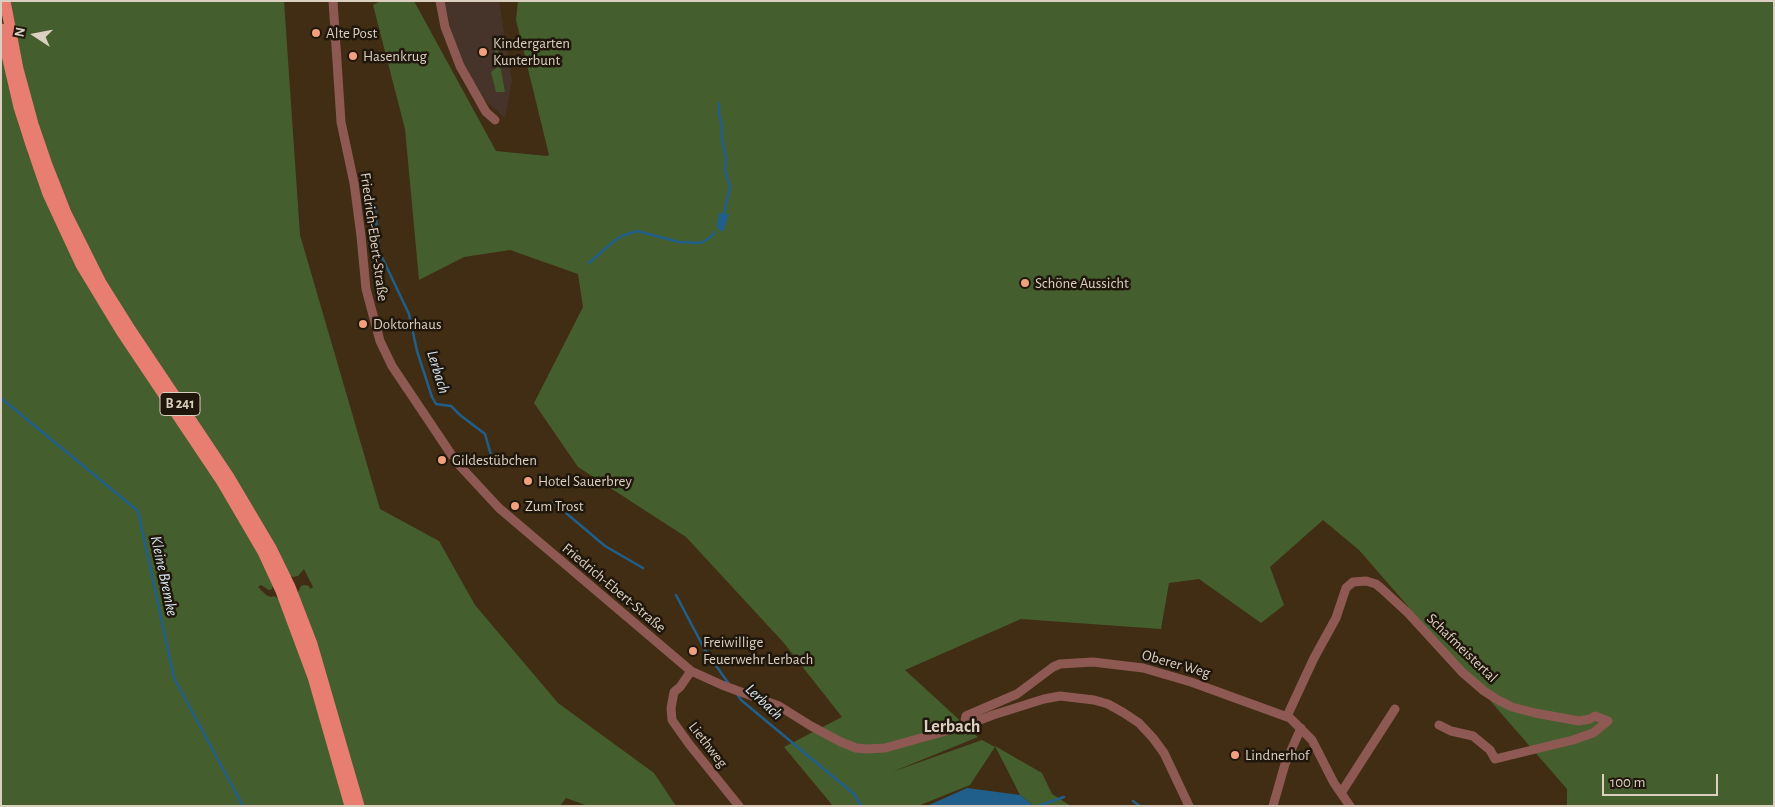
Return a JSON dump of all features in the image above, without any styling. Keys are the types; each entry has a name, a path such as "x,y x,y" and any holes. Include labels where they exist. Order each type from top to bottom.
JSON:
{"main road":[{"name":"B 241","path":"5,1 18,69 33,124 47,166 70,221 101,283 229,477 271,548 290,587 312,644 359,806"},
{"name":"B 241","path":"1,29 19,108 39,169 58,217 81,264 121,331 222,482 263,552 281,590 313,677 350,806"}],"street":[{"name":"Friedrich-Ebert-Straße","path":"333,1 341,122 354,183 366,289 380,341 392,366 460,466 499,508 692,671 722,685 779,706 817,730 856,748 885,748 964,726 993,714 1053,697 1078,698 1108,704 1138,723 1153,738 1168,762 1189,806"},
{"path":"440,1 445,27 460,66 486,112 495,120"},
{"name":"Schafmeistertal","path":"1288,714 1314,658 1338,614 1346,588 1353,582 1366,581 1382,588 1408,613 1457,667 1494,697 1512,706 1535,713 1579,720 1595,716 1608,721 1593,733 1573,740 1495,760 1490,750 1473,736 1451,731 1440,726"},
{"name":"Oberer Weg","path":"964,726 966,716 1017,694 1053,667 1060,664 1083,662 1124,664 1164,674 1287,716 1315,744 1334,783 1350,806"},
{"name":"Liethweg","path":"692,671 674,692 671,708 672,720 739,806"},
{"path":"1341,793 1395,709"},
{"path":"1273,806 1285,764 1301,728"}],"shaded area":[{"name":"Kindergarten Kunterbunt","path":"444,1 499,1 512,81 505,118 484,99 466,69 452,34"}],"green space":[{"path":"9,1 284,1 300,235 380,509 439,541 475,605 558,703 654,773 676,806 588,806 566,798 560,806 364,806 297,594 301,586 309,586 310,589 313,587 304,569 298,576 290,576 105,281 81,233 51,164 27,86"},
{"path":"380,1 414,1 496,151 547,156 549,155 516,20 518,1 1774,1 1774,806 1567,806 1567,789 1359,550 1323,520 1270,567 1284,605 1261,623 1199,579 1169,583 1161,629 1021,619 905,670 978,737 892,772 982,740 995,747 970,785 918,806 833,806 784,747 842,717 783,642 686,537 578,467 534,403 583,307 578,274 510,250 464,257 419,280 405,129 373,5"},
{"path":"496,42 505,92 496,92 491,72 496,68 494,43"},
{"path":"1,52 19,126 28,154 65,241 218,485 259,555 273,585 272,589 269,590 261,585 258,587 266,595 274,596 280,600 299,648 346,806 1,806"},
{"path":"995,746 1042,773 1052,794 1071,806 1034,806 1020,795"}],"water":[{"path":"719,213 729,214 722,232 717,227"},
{"path":"967,788 1020,795 1034,806 927,806"}],"waterway":[{"path":"719,103 722,139 726,158 725,170 730,186 724,214"},
{"name":"Lerbach","path":"363,186 375,207 379,251 409,314 417,351 432,397 436,404 451,406 485,434 491,455"},
{"path":"589,263 614,241 637,231 679,242 701,243 715,232"},
{"name":"Kleine Bremke","path":"1,398 138,511 174,678 243,806"},
{"name":"Lerbach","path":"553,502 605,546 643,568"},
{"name":"Lerbach","path":"676,595 705,650 729,684"},
{"name":"Lerbach","path":"737,694 741,700 854,794 861,806"},
{"name":"Lerbach","path":"1038,806 1064,797"},
{"name":"Lerbach","path":"1133,801 1140,806"}],"place":[{"name":"Alte Post","path":"316,33"},
{"name":"Kindergarten Kunterbunt","path":"483,52"},
{"name":"Hasenkrug","path":"353,56"},
{"name":"Schöne Aussicht","path":"1025,283"},
{"name":"Doktorhaus","path":"363,324"},
{"name":"Gildestübchen","path":"442,460"},
{"name":"Hotel Sauerbrey","path":"528,481"},
{"name":"Zum Trost","path":"515,506"},
{"name":"Freiwillige Feuerwehr Lerbach","path":"693,651"},
{"name":"Lindnerhof","path":"1235,755"}],"district":[{"name":"Lerbach","path":"952,727"}]}
